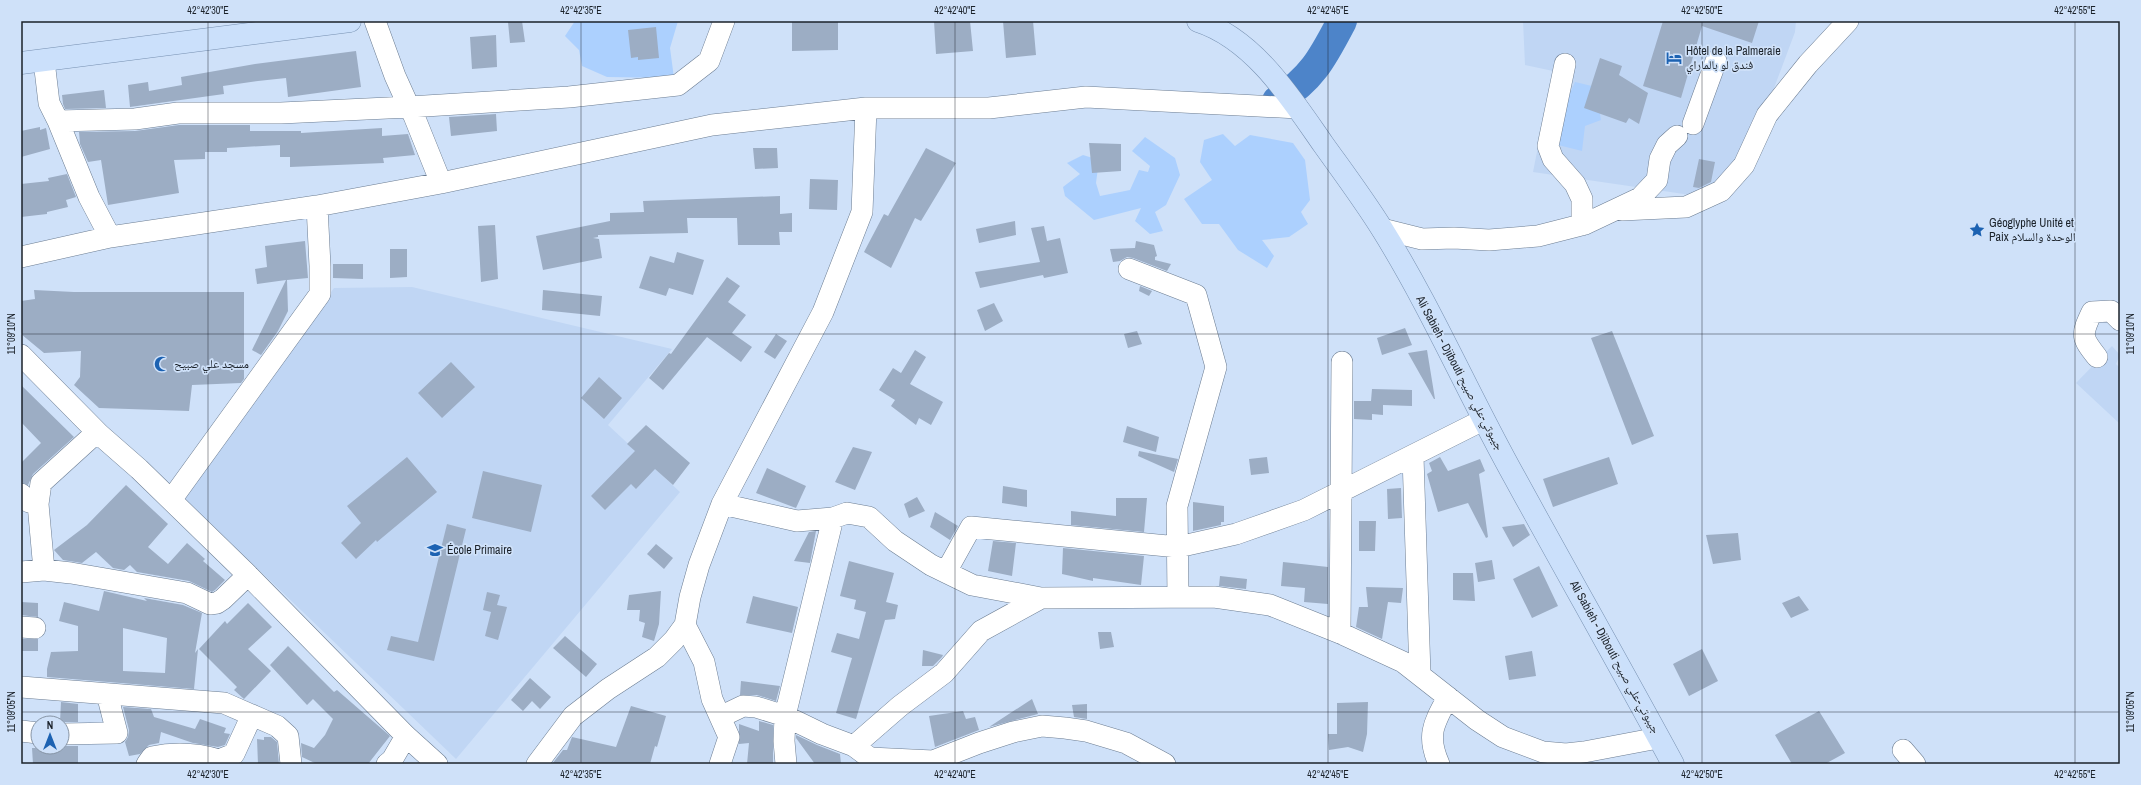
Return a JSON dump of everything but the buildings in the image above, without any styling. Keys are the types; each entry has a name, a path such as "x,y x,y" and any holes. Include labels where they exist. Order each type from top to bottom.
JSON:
{"main road":[{"path":"21,63 350,21"},
{"name":"Ali Sabieh - Djibouti جيبوتي-علي صبيح","path":"1198,21 1228,34 1248,49 1298,108 1382,229 1430,315 1483,420 1673,764"}],"street":[{"path":"375,21 395,76 414,116 441,184"},
{"path":"58,121 135,119 186,112 282,113 409,108 569,97 678,85 709,61 724,21"},
{"path":"1614,210 1686,207 1721,191 1744,166 1767,115 1808,64 1848,21"},
{"path":"44,61 49,103 58,121 89,197 110,237"},
{"path":"1382,229 1422,239 1454,238 1489,240 1538,236 1582,225 1640,198 1657,180 1660,159 1667,144 1685,130 1716,61"},
{"path":"1565,64 1548,146 1553,159 1575,184 1582,199 1582,225"},
{"path":"21,257 110,237 317,206 441,184 712,126 866,108 989,108 1086,97 1298,108"},
{"path":"537,764 573,716 608,689 657,657 674,640 685,625 690,597 699,565 722,504 823,312 862,212 866,108"},
{"path":"171,500 320,294 317,206"},
{"path":"1129,269 1196,295 1216,367 1177,506 1178,597"},
{"path":"2097,357 2084,341 2083,329 2092,312 2111,311 2120,320"},
{"path":"21,355 97,432 171,500 248,575 406,736 437,764"},
{"path":"1340,633 1342,362"},
{"path":"946,572 971,527 1178,546 1243,531 1304,510 1483,420"},
{"path":"44,570 30,499 41,483 97,432"},
{"path":"1413,456 1420,675"},
{"path":"722,504 797,521 832,518 847,513 869,517 895,540 931,565 972,585 1041,598 1214,597 1270,605 1340,633 1403,662 1503,737 1543,752 1566,754 1584,752 1658,738"},
{"path":"786,764 784,741 786,716 832,518"},
{"path":"21,572 44,570 187,592 210,604 217,603 248,575"},
{"path":"854,746 900,706 944,673 981,632 1041,598"},
{"path":"685,625 704,662 712,699 729,737 720,764"},
{"path":"21,687 224,703 277,726 288,736 291,764"},
{"path":"70,734 117,732 107,694"},
{"path":"1439,764 1432,747 1435,721 1448,697"},
{"path":"720,717 743,706 756,707 786,716 822,734 854,746 870,758 933,761 979,743 1042,726 1086,731 1126,743 1165,764"},
{"path":"147,764 152,756 171,752 201,755 218,760 234,754 252,715"},
{"path":"387,764 392,760 406,736"}],"shaded area":[{"path":"575,21 678,21 670,48 674,78 607,77 582,66 579,50 565,36"},
{"path":"1523,21 1796,21 1795,32 1752,147 1725,200 1533,172 1553,71 1525,65"},
{"path":"1575,82 1596,87 1601,120 1585,126 1582,151 1558,145 1558,120"},
{"path":"1223,134 1235,146 1250,135 1293,143 1305,160 1310,200 1301,212 1308,224 1289,237 1262,240 1274,256 1267,268 1238,250 1219,224 1202,224 1184,199 1212,180 1200,162 1204,140"},
{"path":"1145,137 1175,158 1180,175 1166,205 1155,212 1163,231 1150,234 1135,221 1141,208 1094,220 1065,196 1063,187 1080,174 1067,163 1083,155 1099,160 1096,183 1100,196 1130,190 1139,170 1148,172 1150,166 1132,151"},
{"name":"École Primaire","path":"412,287 672,349 608,425 680,492 456,759 182,496 334,288"},
{"path":"2112,346 2120,355 2116,364 2120,368 2120,424 2076,383"}],"waterway":[{"path":"1277,101 1300,84 1316,66 1342,21"}],"place":[{"name":"Hôtel de la Palmeraie فندق لو بالماراي","path":"1674,58"},
{"name":"Géoglyphe Unité et Paix الوحدة والسلام","path":"1977,230"},
{"name":"مسجد علي صبيح","path":"162,364"},
{"name":"École Primaire","path":"435,550"}]}
